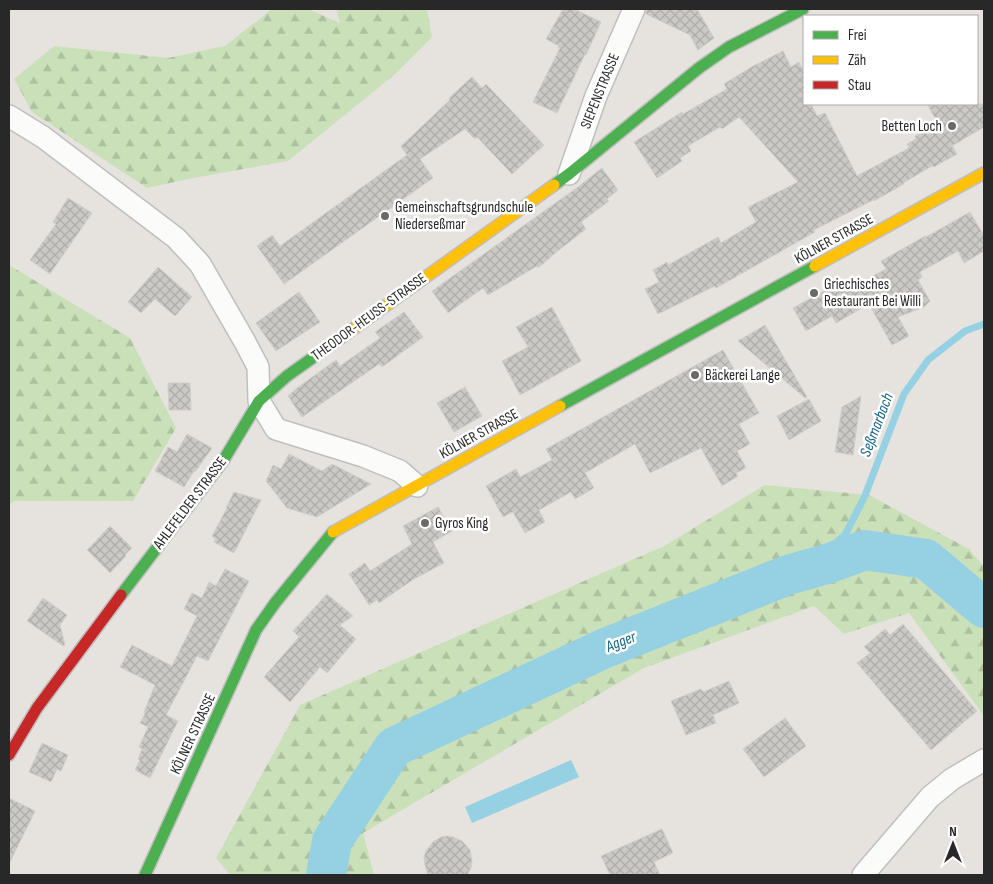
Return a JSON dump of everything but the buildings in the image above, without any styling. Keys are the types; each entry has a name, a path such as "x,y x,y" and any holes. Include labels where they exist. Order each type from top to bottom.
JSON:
{"main road":[{"name":"THEODOR-HEUSS-STRASSE","path":"258,401 288,376 569,174 699,68 729,47 803,9"},
{"name":"KÖLNER STRASSE","path":"145,875 256,630 275,603 333,532 984,173"},
{"name":"AHLEFELDER STRASSE","path":"9,755 37,708 223,461 258,401"}],"street":[{"name":"SIEPENSTRASSE","path":"569,174 596,96 634,9"},
{"path":"9,116 43,138 176,238 200,264 258,367 258,401 276,429 363,456 400,470 417,486"},
{"path":"863,875 930,797 952,779 984,760"}],"green space":[{"path":"272,9 308,9 340,23 336,9 427,9 432,37 394,75 288,161 147,188 32,112 14,79 54,46 168,58 225,46"},
{"path":"9,265 130,338 176,428 133,501 14,501 9,505"},
{"path":"765,485 869,495 969,549 984,567 984,716 909,613 844,634 814,606 644,668 363,833 374,875 230,875 216,858 300,705 664,546"}],"water":[{"path":"571,760 579,777 472,823 465,807"}],"waterway":[{"name":"Seßmarbach","path":"830,563 837,542 845,535 864,498 904,394 928,360 965,331 984,324"},
{"name":"Agger","path":"326,875 332,841 394,747 603,649 788,575 830,563 865,550 926,559 984,608"}],"traffic: fast":[{"path":"554,185 699,68 729,47 803,9"},
{"path":"560,406 815,266"},
{"path":"121,595 223,461 259,401 287,376 356,327"},
{"path":"145,875 256,630 275,603 333,532"}],"traffic: slow":[{"path":"815,266 984,173"},
{"path":"356,327 554,185"},
{"path":"333,532 560,406"}],"traffic: jam":[{"path":"9,755 37,708 121,595"}],"place":[{"name":"Betten Loch","path":"952,126"},
{"name":"Gemeinschaftsgrundschule Niederseßmar","path":"385,216"},
{"name":"Griechisches Restaurant Bei Willi","path":"814,293"},
{"name":"Bäckerei Lange","path":"695,375"},
{"name":"Gyros King","path":"425,523"}]}
